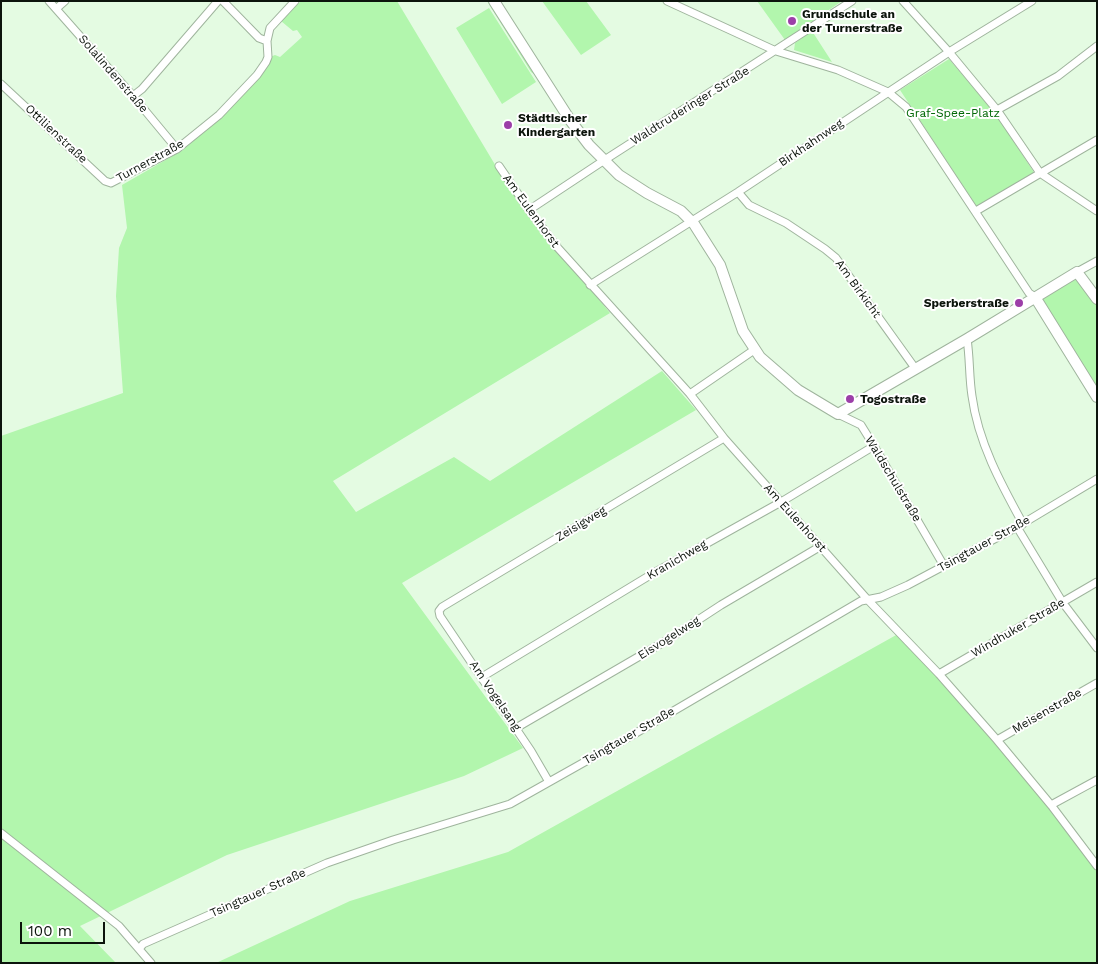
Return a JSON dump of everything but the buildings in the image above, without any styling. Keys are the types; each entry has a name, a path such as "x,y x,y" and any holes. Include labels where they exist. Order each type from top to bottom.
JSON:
{"street":[{"name":"Solalindenstraße","path":"49,1 177,149"},
{"path":"56,9 65,1"},
{"path":"133,96 142,89 218,1"},
{"path":"223,1 259,38 267,41"},
{"name":"Turnerstraße","path":"111,183 177,149 219,115 257,75 268,57 267,41 272,24 295,1"},
{"name":"Waldschulstraße","path":"494,1 570,120 589,146 620,175 681,211 691,220 720,264 740,322 754,350 764,362 809,398 861,425 944,566"},
{"path":"667,1 776,51 838,70 888,92 906,107 1028,293 1035,298 1097,397"},
{"name":"Waldtruderinger Straße","path":"529,210 852,1"},
{"path":"903,1 949,52 997,110 1040,173 1097,211"},
{"name":"Birkhahnweg","path":"590,285 738,192 949,52 1032,1"},
{"path":"997,110 1058,76 1097,46"},
{"name":"Ottilienstraße","path":"1,84 105,181 111,183"},
{"path":"976,211 1097,140"},
{"name":"Am Eulenhorst","path":"499,166 558,248 690,394 724,438 867,599 939,674 997,740 1051,805 1097,866"},
{"name":"Am Birkicht","path":"738,192 749,205 786,223 836,258 915,368"},
{"path":"838,414 1097,261"},
{"path":"1077,272 1097,299"},
{"path":"967,339 972,397 979,431 996,472 1020,525 1063,603 1097,648"},
{"path":"690,394 754,350"},
{"name":"Zeisigweg","path":"439,611 442,607 724,438"},
{"name":"Kranichweg","path":"482,677 652,574 781,502 874,446"},
{"name":"Tsingtauer Straße","path":"140,948 327,863 393,840 510,804 854,605 867,599 882,597 944,566 1020,525 1097,479"},
{"name":"Eisvogelweg","path":"516,728 669,639 721,605 821,546"},
{"name":"Windhuker Straße","path":"939,674 1097,582"},
{"name":"Am Vogelsang","path":"439,611 440,616 516,728 549,782"},
{"name":"Meisenstraße","path":"997,740 1097,683"},
{"path":"1051,805 1097,780"},
{"path":"1,833 119,926 152,963"}],"green space":[{"path":"301,1 397,1 497,168 528,212 610,313 333,481 356,512 454,457 490,481 662,371 696,410 402,583 523,748 464,776 227,855 80,926 116,963 1,963 1,436 123,393 116,296 119,248 127,228 122,185 183,150 234,104 270,57 275,55 280,57 302,37 297,30 293,31 281,21"},
{"path":"487,1 494,1 538,77 531,72"},
{"path":"542,1 586,1 611,35 581,55"},
{"name":"Grundschule an der Turnerstraße","path":"757,1 842,1 785,40"},
{"path":"489,8 536,82 502,104 456,28"},
{"path":"812,31 832,62 794,50 795,43"},
{"name":"Graf-Spee-Platz","path":"949,59 995,113 1035,174 977,207 900,90"},
{"path":"1075,277 1097,304 1097,392 1039,299"},
{"path":"898,634 995,742 1051,810 1097,872 1097,963 216,963 350,901 508,852"}],"place":[{"name":"Grundschule an der Turnerstraße","path":"792,21"},
{"name":"Städtischer Kindergarten","path":"508,125"},
{"name":"Sperberstraße","path":"1019,303"},
{"name":"Togostraße","path":"850,399"}]}
